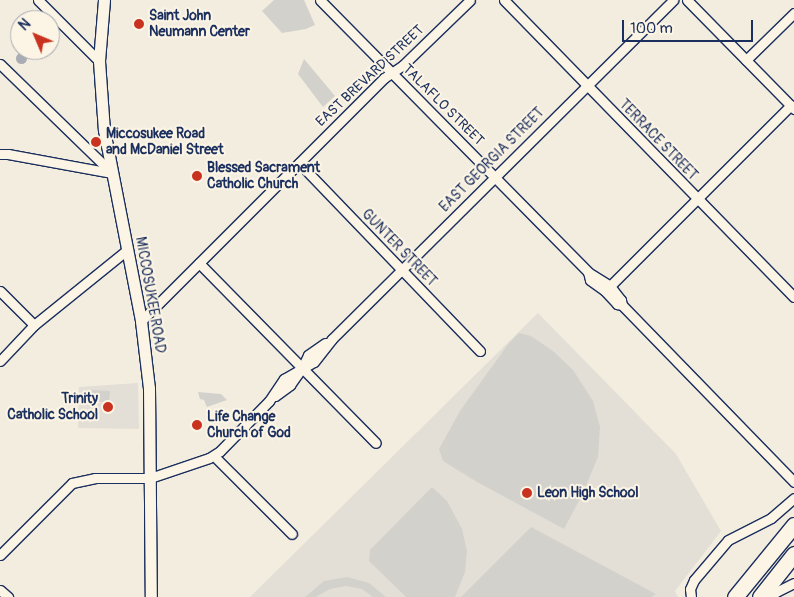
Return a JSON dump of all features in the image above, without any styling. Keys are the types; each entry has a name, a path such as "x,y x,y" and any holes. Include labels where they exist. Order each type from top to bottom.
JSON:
{"main road":[{"path":"735,597 794,526"},
{"path":"760,596 794,554"}],"street":[{"path":"38,0 99,61"},
{"name":"MICCOSUKEE ROAD","path":"104,0 99,61 104,130 141,321 149,390 150,597"},
{"name":"TALAFLO STREET","path":"320,0 588,272 590,280 608,288 617,304 622,305 794,482"},
{"name":"EAST BREVARD STREET","path":"141,321 299,163 470,0"},
{"name":"TERRACE STREET","path":"504,0 696,199 794,297"},
{"name":"EAST GEORGIA STREET","path":"0,555 72,483 95,478 150,478 214,456 269,401 290,385 302,368 314,362 332,339 672,0"},
{"path":"608,288 696,199 792,107 687,0"},
{"path":"746,60 794,14"},
{"path":"0,64 112,173"},
{"path":"0,154 112,173"},
{"name":"GUNTER STREET","path":"299,163 480,351"},
{"path":"0,361 34,326 127,250"},
{"path":"199,263 376,443"},
{"path":"0,291 34,326"},
{"path":"214,456 292,534"},
{"path":"691,597 690,589 694,580 728,540 771,518 794,498"},
{"path":"760,596 776,592 794,583"},
{"path":"0,590 8,597"}],"shaded area":[{"path":"274,0 304,0 315,25 306,29 282,33 262,11"},
{"path":"304,59 335,96 323,107 298,74"},
{"path":"16,60 26,60 21,64"},
{"name":"Leon High School","path":"538,313 676,454 721,531 675,591 678,597 250,597"},
{"path":"519,333 531,336 553,351 573,370 593,401 600,427 598,457 583,493 564,529 477,482 443,461 439,449 460,411 509,343"},
{"name":"Trinity Catholic School","path":"138,383 139,429 78,428 79,387"},
{"path":"92,390 110,391 109,402 92,402"},
{"path":"198,392 221,394 227,400 207,407 204,400 200,399"},
{"path":"432,487 447,501 462,529 467,551 465,572 455,597 406,597 369,561 370,550"},
{"path":"531,527 656,594 652,597 461,597"},
{"path":"347,577 369,583 386,597 373,597 362,589 346,586 330,589 316,597 305,597 324,581"}],"place":[{"name":"Saint John Neumann Center","path":"139,24"},
{"name":"Miccosukee Road and McDaniel Street","path":"96,142"},
{"name":"Blessed Sacrament Catholic Church","path":"197,176"},
{"name":"Trinity Catholic School","path":"108,407"},
{"name":"Life Change Church of God","path":"197,425"},
{"name":"Leon High School","path":"527,493"}]}
